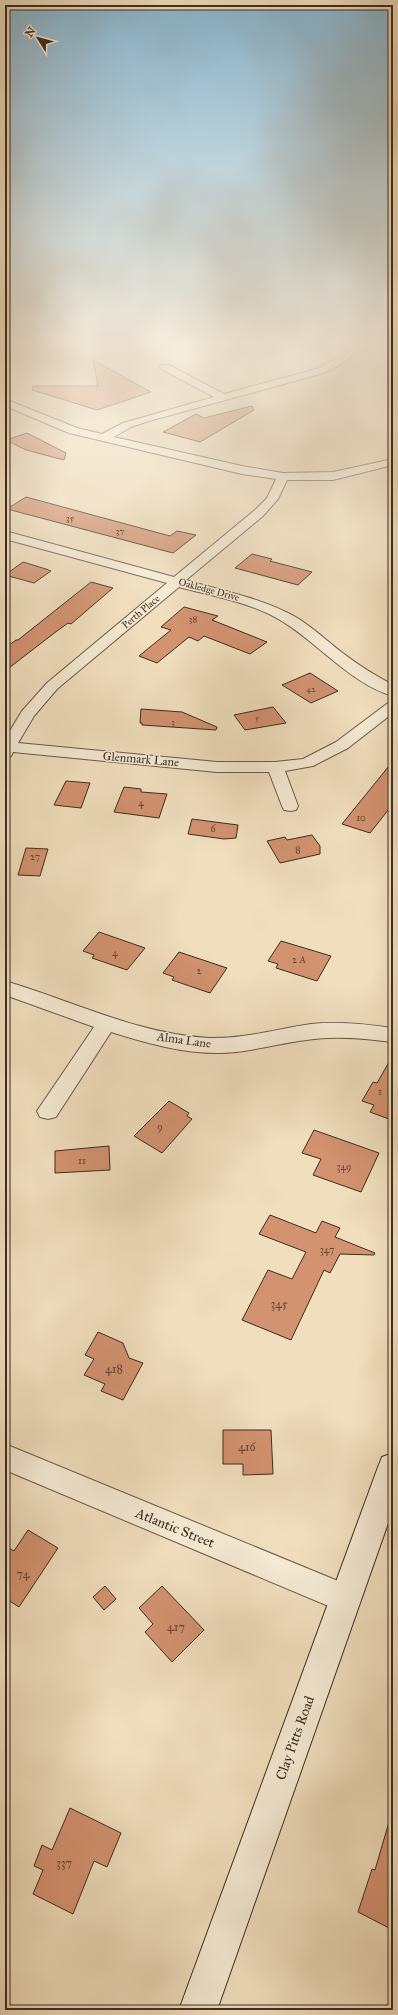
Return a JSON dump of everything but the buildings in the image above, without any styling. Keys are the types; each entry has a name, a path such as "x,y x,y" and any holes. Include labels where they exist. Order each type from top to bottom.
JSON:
{"street":[{"path":"82,433 242,470 283,477 333,476 393,462"},
{"path":"104,438 113,433"},
{"name":"Perth Place","path":"6,750 27,714 52,686 259,513 272,499 283,477"},
{"name":"Oakledge Drive","path":"5,535 257,604 284,616 311,634 338,657 366,677 393,691"},
{"name":"Glenmark Lane","path":"6,750 217,767 275,767 307,763 342,745 393,706"},
{"path":"275,767 290,806"},
{"name":"Alma Lane","path":"5,988 106,1024 155,1037 209,1045 254,1042 304,1032 349,1029 393,1035"},
{"path":"48,1111 106,1024"},
{"name":"Atlantic Street","path":"5,1458 345,1598"},
{"name":"Clay Pitts Road","path":"198,2010 393,1467"}]}
